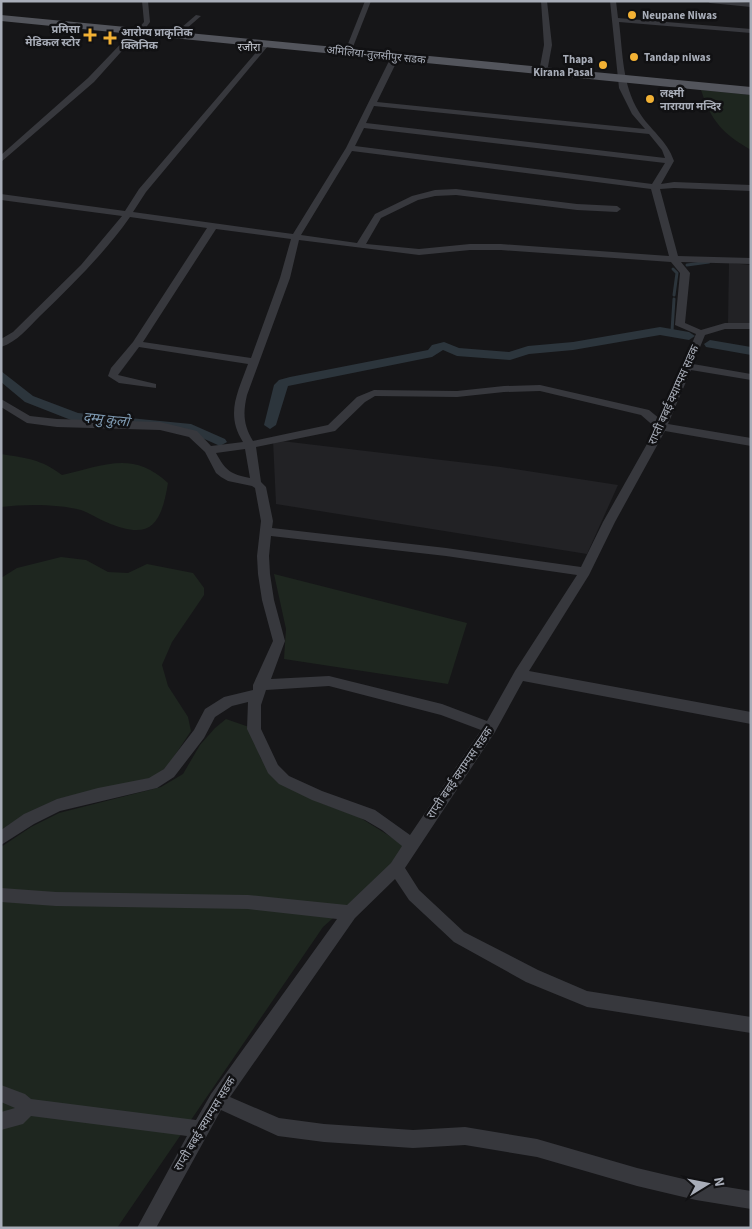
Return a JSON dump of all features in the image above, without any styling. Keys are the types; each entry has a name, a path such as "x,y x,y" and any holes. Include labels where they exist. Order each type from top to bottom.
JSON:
{"main road":[{"name":"अमिलिया-तुलसीपुर सडक","path":"1,18 751,92"}],"street":[{"path":"1,160 92,80 138,32 147,22 144,7 146,1"},
{"path":"347,52 368,1"},
{"path":"543,72 548,45 544,1"},
{"path":"613,1 623,88 636,114 666,149 669,161 655,187 674,259 685,273 680,325 701,333"},
{"path":"710,1 738,2 751,5"},
{"path":"176,35 198,16"},
{"path":"615,20 751,31"},
{"path":"1,344 16,334 114,235 130,215 142,191 265,44"},
{"path":"395,57 350,148 296,236 286,278 242,395 238,412 241,432 250,445 256,483 260,487 267,521 264,574 268,600 279,641 274,658 259,690 253,717 254,729 264,755 273,769 284,780 317,796 370,815 387,825 412,845"},
{"path":"373,104 652,132"},
{"path":"362,125 669,161"},
{"path":"350,148 655,187 674,185 751,188"},
{"path":"360,246 378,216 415,198 435,193 456,192 577,207 617,209"},
{"path":"1,197 360,246 419,252 470,247 501,247 674,259 751,261"},
{"path":"152,386 119,380 113,376 115,370 137,344 213,226"},
{"name":"राप्ती बबई क्याम्पस सडक","path":"146,1228 217,1100 350,913 396,868 490,728 520,675 585,572 609,522 662,427 701,333 725,326 751,326"},
{"path":"137,344 255,362"},
{"path":"688,366 751,377"},
{"path":"209,450 250,445 331,428 344,421 359,400 374,393 457,394 504,388 540,388 645,412 662,427 751,442"},
{"path":"1,402 27,419 57,423 160,426 194,434 209,450 220,470 232,478 256,483"},
{"path":"265,531 446,552 585,572"},
{"path":"520,675 751,718"},
{"path":"1,838 29,819 57,805 98,794 152,784 169,773 199,734 210,713 228,701 259,690 329,681 442,710 490,728"},
{"path":"396,868 414,895 459,937 532,976 587,999 751,1025"},
{"path":"1,895 56,899 248,902 350,913"},
{"path":"1,1093 20,1100 28,1107 200,1129"},
{"path":"217,1100 278,1127 324,1133 413,1139 465,1136 537,1148 637,1177 696,1191 751,1200"},
{"path":"1,1121 17,1118 28,1107"}],"shaded area":[{"path":"701,90 751,95 751,150 719,126 709,110"},
{"path":"729,263 751,265 751,325 728,324"},
{"path":"273,440 501,467 618,485 587,554 276,504"},
{"path":"1,454 40,462 62,475 117,463 142,467 155,473 168,483 162,510 151,526 133,530 121,528 84,511 72,508 41,505 1,507"},
{"path":"61,557 86,560 108,572 128,573 147,564 193,573 204,588 204,595 172,642 162,665 168,686 188,717 191,731 167,767 151,778 58,799 27,813 1,830 1,578 17,568"},
{"path":"274,574 467,623 448,684 284,659 286,629"},
{"path":"226,719 249,727 261,759 318,802 359,817 404,845 395,863 323,927 117,1228 1,1228 1,847 31,827 59,813 161,787 183,774 200,745"}],"waterway":[{"path":"687,265 709,262"},
{"path":"673,269 677,273 674,295"},
{"path":"672,331 674,299"},
{"path":"270,425 280,385 283,383 339,370 432,353 436,348 444,346 457,352 510,356 528,350 573,346 660,331 689,336"},
{"path":"710,344 751,351"},
{"name":"दम्मु कुलो","path":"1,375 29,399 76,417 191,428 220,442"}],"place":[{"name":"Neupane Niwas","path":"632,15"},
{"name":"प्रमिसा मेडिकल स्टोर","path":"90,35"},
{"name":"आरोग्य प्राकृतिक क्लिनिक","path":"110,38"},
{"name":"Tandap niwas","path":"634,57"},
{"name":"Thapa Kirana Pasal","path":"603,65"},
{"name":"लक्ष्मी नारायण मन्दिर","path":"650,99"}],"district":[{"name":"रजौरा","path":"249,47"}]}
